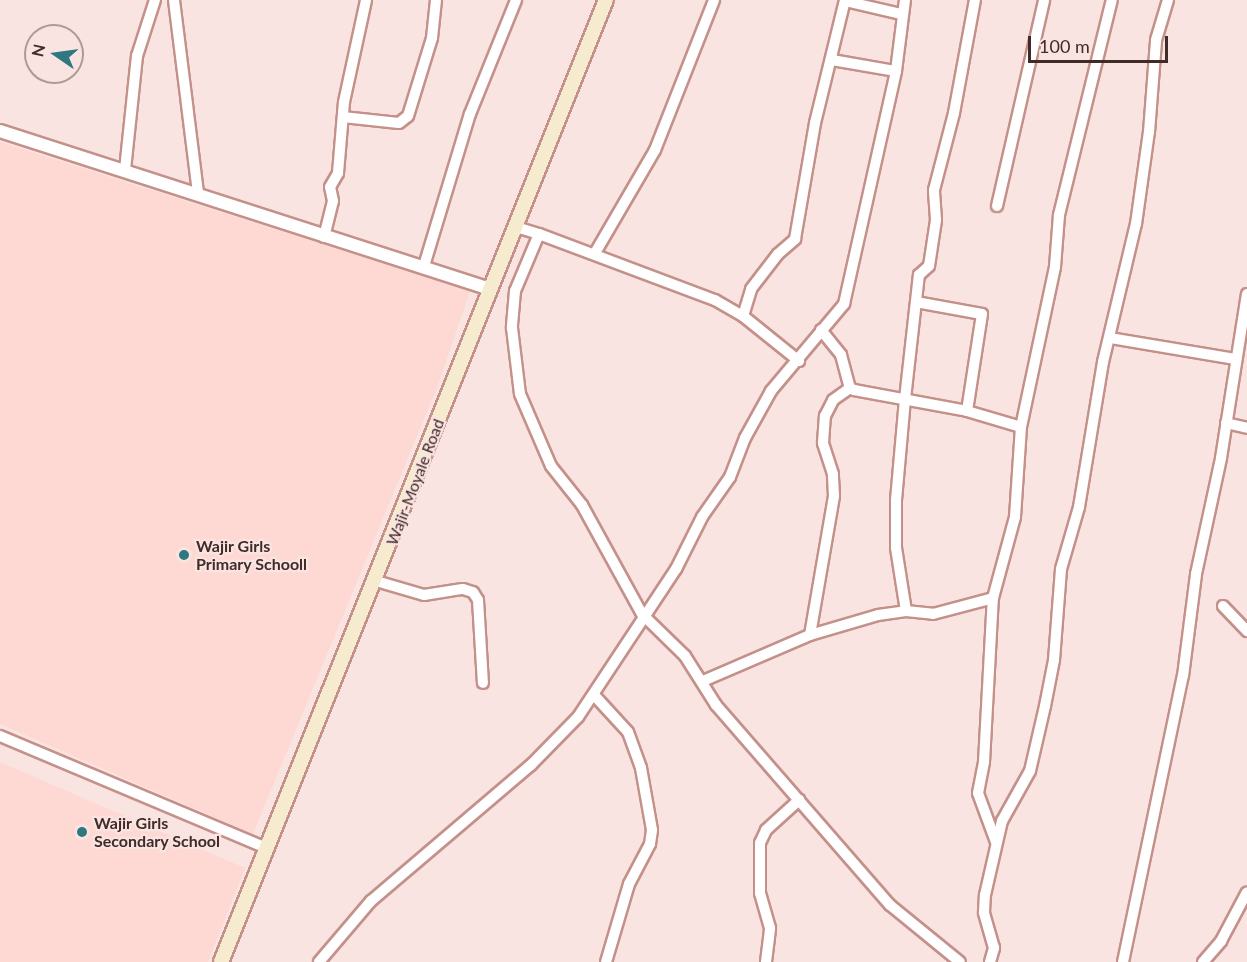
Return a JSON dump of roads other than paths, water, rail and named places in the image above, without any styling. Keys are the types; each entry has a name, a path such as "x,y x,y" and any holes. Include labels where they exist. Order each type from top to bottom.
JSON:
{"main road":[{"name":"Wajir-Moyale Road","path":"220,962 376,581 606,0"}],"street":[{"path":"125,170 137,56 155,0"},
{"path":"174,0 198,193"},
{"path":"324,237 333,201 330,187 338,173 343,117 366,0"},
{"path":"343,117 399,123 408,116 432,38 436,0"},
{"path":"424,266 470,114 516,0"},
{"path":"595,253 655,150 714,0"},
{"path":"743,316 751,289 778,254 795,239 815,123 845,0 901,14"},
{"path":"319,962 371,901 531,765 594,695 642,614 676,569 702,517 730,477 745,438 771,391 799,361 821,330 844,304 896,71 901,14 905,0"},
{"path":"906,611 896,524 905,399 920,275 929,266 936,219 934,190 954,113 975,0"},
{"path":"997,206 1044,0"},
{"path":"996,842 978,793 984,762 993,598 1015,517 1021,427 1055,267 1059,215 1112,0"},
{"path":"990,962 994,948 984,912 996,842 1002,821 1030,771 1045,706 1055,651 1061,569 1079,507 1110,338 1136,224 1156,40 1168,0"},
{"path":"832,60 896,71"},
{"path":"0,131 490,289"},
{"path":"516,227 595,253 715,300 743,316 799,361"},
{"path":"539,234 515,291 512,328 520,394 551,466 582,505 642,614 685,657 703,681 716,705 890,905 960,962"},
{"path":"1123,962 1183,676 1196,574 1226,423 1247,294"},
{"path":"916,302 981,314 968,411"},
{"path":"821,330 841,355 850,388"},
{"path":"1110,338 1236,359"},
{"path":"810,635 834,496 833,474 823,443 825,416 833,400 850,388 968,411 1021,427"},
{"path":"1226,423 1247,428"},
{"path":"376,581 424,595 463,589 473,592 478,600 483,683"},
{"path":"703,681 810,635 906,611 933,614 993,598"},
{"path":"1223,606 1247,631"},
{"path":"594,695 628,732 640,768 652,830 650,844 629,884 606,962"},
{"path":"0,735 267,848"},
{"path":"766,962 770,928 760,892 760,843 766,830 799,800"},
{"path":"1203,962 1221,941 1247,892"}],"place":[{"name":"Wajir Girls Primary Schooll","path":"184,555"},
{"name":"Wajir Girls Secondary School","path":"82,832"}]}
